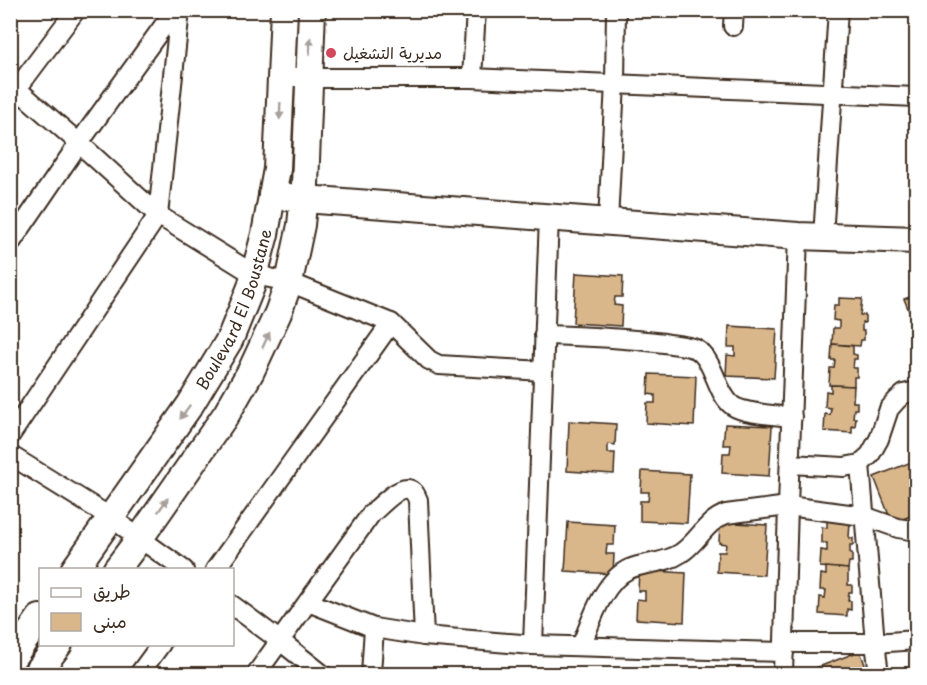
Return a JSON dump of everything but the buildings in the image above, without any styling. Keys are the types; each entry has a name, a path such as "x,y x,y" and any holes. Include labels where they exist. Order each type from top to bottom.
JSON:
{"main road":[{"name":"Boulevard El Boustane","path":"75,568 190,405 230,339 255,275 277,169 284,10"},
{"path":"118,568 227,413 251,371 278,314 289,282 304,199 312,10"},
{"path":"272,195 608,222 811,236 916,240"},
{"path":"10,661 39,619"},
{"path":"36,675 58,646"}],"street":[{"path":"76,10 13,90 80,143 158,215 255,275 289,282 391,323 429,360 439,364 543,371"},
{"path":"12,240 175,10"},
{"path":"10,436 158,215 180,10"},
{"path":"472,78 476,10"},
{"path":"608,222 616,10"},
{"path":"783,675 792,417 811,236 834,94 838,10"},
{"path":"281,76 472,78 916,97"},
{"path":"533,645 549,217"},
{"path":"216,568 391,323"},
{"path":"544,335 630,339 696,349 704,356 727,400 733,406 742,410 792,417"},
{"path":"790,464 844,467 860,464 870,455 879,439 890,409 904,394 916,391"},
{"path":"10,456 110,517 181,568"},
{"path":"860,464 879,675"},
{"path":"256,675 371,514 388,498 405,489 411,489 415,493 419,507 424,636"},
{"path":"581,646 608,587 628,570 669,559 682,552 717,517 788,506 864,516 898,528 916,531"},
{"path":"308,602 374,628 424,636 533,645 784,647 916,640"},
{"path":"234,606 322,675"},
{"path":"367,670 374,628"},
{"path":"139,675 160,646"},
{"path":"10,672 15,675"}],"place":[{"name":"مديرية التشغيل","path":"331,53"}]}
